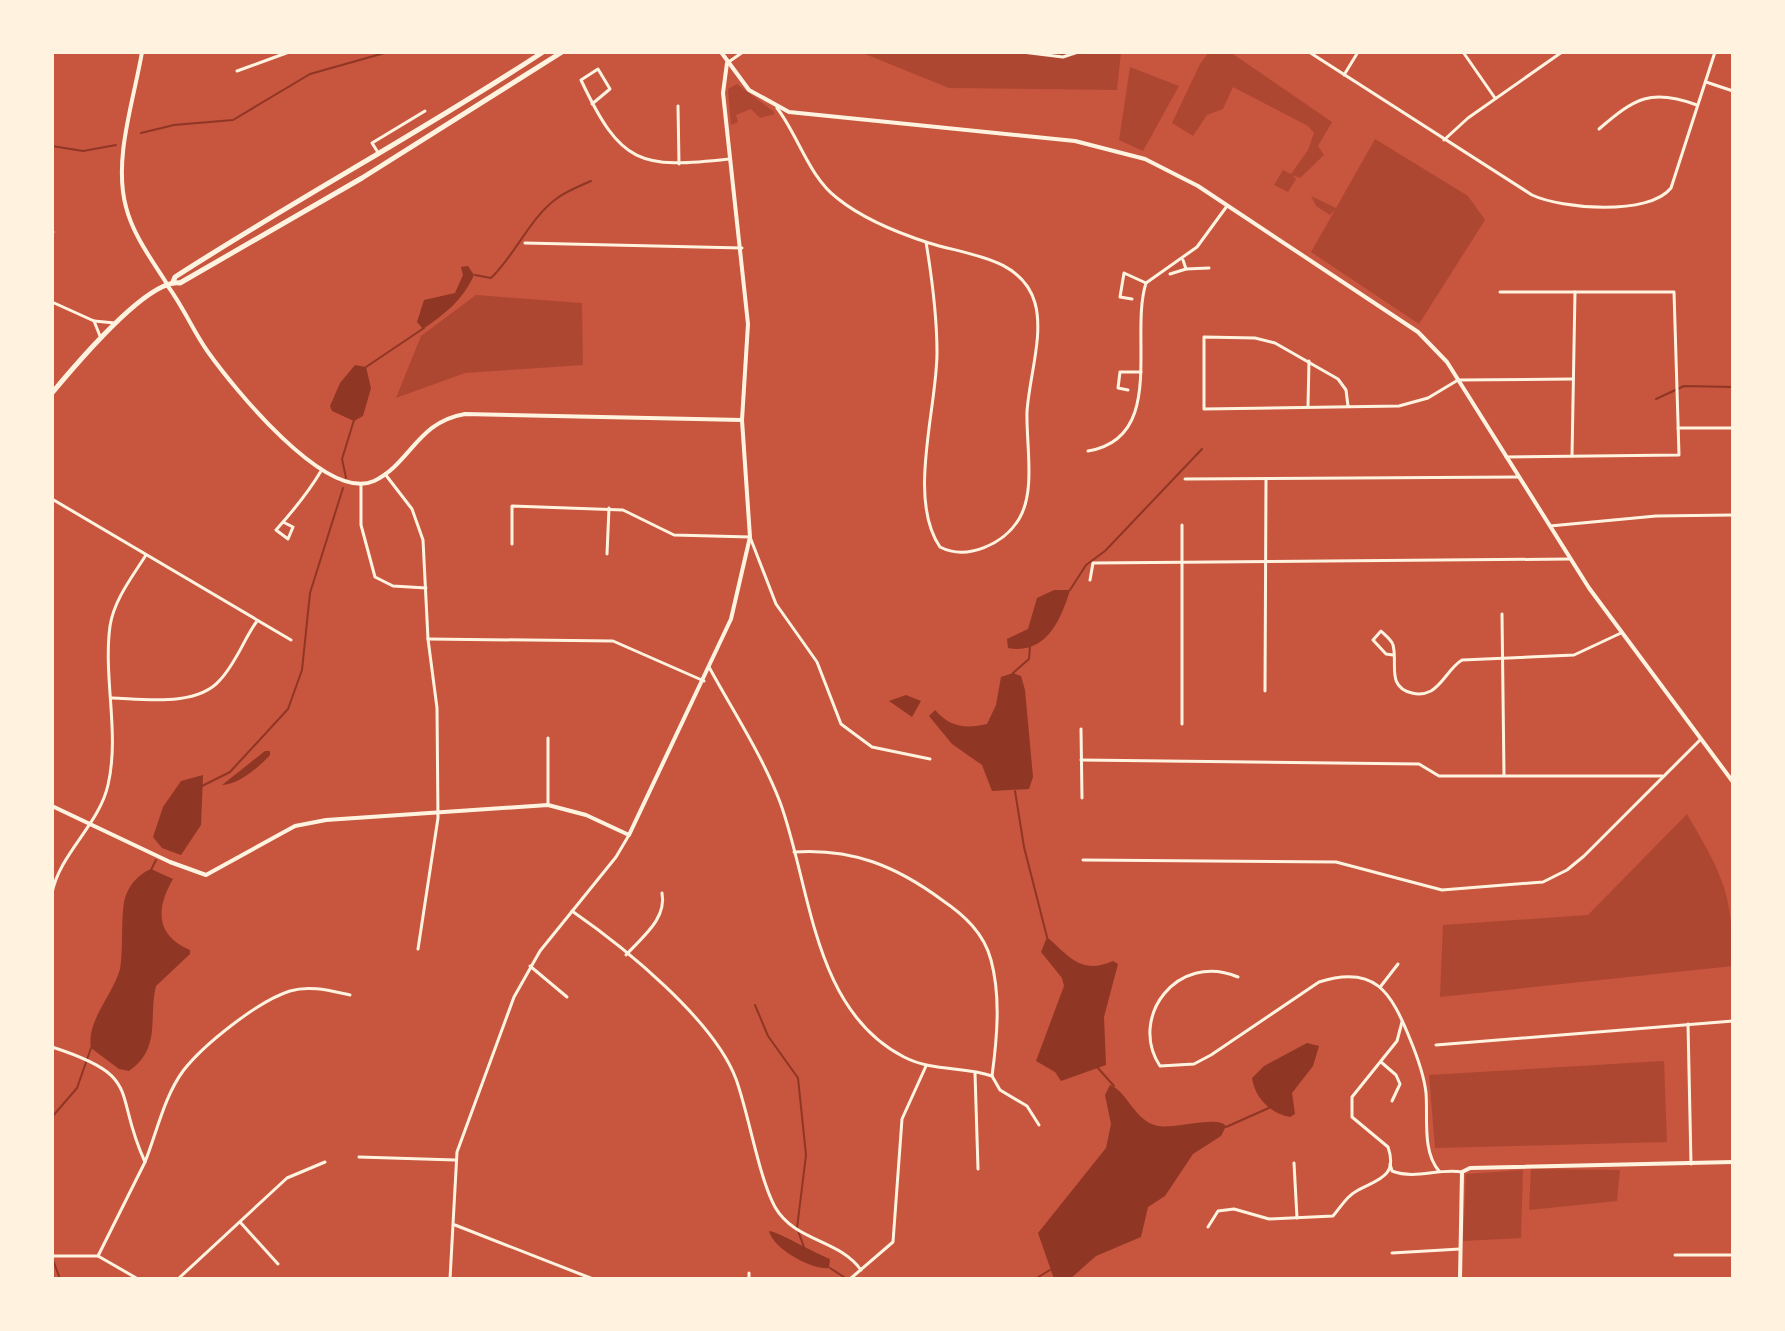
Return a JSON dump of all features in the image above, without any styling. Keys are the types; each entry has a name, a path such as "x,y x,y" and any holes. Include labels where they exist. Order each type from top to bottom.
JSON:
{"main road":[{"path":"52,393 115,323 175,277 543,52"},
{"path":"170,283 180,283 362,178 551,55 562,52"}],"street":[{"path":"142,52 125,151 125,205 134,230 229,379 261,417 334,479 360,484 385,474 435,423 465,414 742,420"},
{"path":"237,71 289,52"},
{"path":"721,52 749,90 777,108 802,114 1099,145 1158,164 1418,332 1436,348 1458,380 1570,559 1621,633 1733,782"},
{"path":"450,1279 455,1225 455,1160 478,1091 530,966 629,835 704,681 739,595 750,537 742,420 748,324 723,93 727,63 743,52"},
{"path":"1022,52 1063,57 1078,52"},
{"path":"1309,52 1543,200 1586,205 1643,204 1663,197 1675,182 1715,52"},
{"path":"1344,75 1358,52"},
{"path":"1463,52 1495,98"},
{"path":"1444,140 1495,98 1562,52"},
{"path":"592,104 610,89 598,69 581,80 592,104 612,132 637,157 651,163 679,164 729,159"},
{"path":"1706,82 1733,91"},
{"path":"1599,129 1633,103 1653,95 1668,95 1697,105"},
{"path":"678,106 679,164"},
{"path":"777,108 833,196 864,215 926,242 1002,264 1017,275 1036,305 1028,390 1025,509 1014,528 994,544 973,551 946,550 938,543 928,521 926,477 937,352 926,242"},
{"path":"379,154 372,143 425,111"},
{"path":"1088,451 1106,447 1121,437 1139,402 1146,283 1161,270 1183,260 1227,206"},
{"path":"525,243 742,248"},
{"path":"1183,260 1186,269"},
{"path":"1170,274 1186,269 1209,268"},
{"path":"1132,299 1120,297 1124,273 1146,283"},
{"path":"1500,292 1674,292 1679,455 1506,457"},
{"path":"1572,456 1575,292"},
{"path":"52,302 94,321 115,323"},
{"path":"94,321 100,338"},
{"path":"1348,406 1342,382 1309,361 1264,339 1204,337 1204,409 1405,406 1458,380 1573,379"},
{"path":"1308,407 1309,361"},
{"path":"1128,390 1118,388 1120,372 1141,372"},
{"path":"1678,428 1733,428"},
{"path":"283,522 293,527 288,539 275,532 283,522 298,507 321,471"},
{"path":"385,474 412,509 420,526 428,639 437,708 438,811 418,949"},
{"path":"1185,479 1518,477"},
{"path":"1265,691 1266,480"},
{"path":"360,484 361,525 375,577 393,586 426,588"},
{"path":"52,499 291,640"},
{"path":"512,544 512,506 609,508 635,513 674,535 750,537"},
{"path":"607,554 609,508"},
{"path":"1549,526 1656,516 1733,515"},
{"path":"1182,525 1182,724"},
{"path":"750,537 776,604 817,662 841,724 872,747 930,759"},
{"path":"52,893 55,877 91,823 108,788 112,765 110,624 117,602 146,555"},
{"path":"1090,580 1093,563 1570,559"},
{"path":"1502,614 1504,776"},
{"path":"112,698 190,696 208,691 220,680 257,621"},
{"path":"1393,655 1386,654 1373,640 1381,631 1393,643 1394,674 1398,684 1409,692 1421,694 1440,685 1462,660 1574,655 1621,633"},
{"path":"428,639 613,641 704,681"},
{"path":"709,667 770,780 794,852 819,946 837,988 884,1044 926,1066 992,1076"},
{"path":"1081,729 1082,798"},
{"path":"548,738 548,805"},
{"path":"1083,860 1336,862 1442,890 1543,882 1567,870 1584,856 1701,739"},
{"path":"1081,760 1419,764 1439,776 1663,776"},
{"path":"52,806 170,862 206,875 295,826 326,820 548,805 586,815 629,835"},
{"path":"794,852 838,853 885,864 916,880 973,926 992,960 997,1016 992,1076 1000,1090 1027,1106 1039,1125"},
{"path":"626,955 659,917 664,904 662,893"},
{"path":"572,911 694,1014 723,1053 749,1117 774,1205 784,1220 801,1234 849,1254 861,1270"},
{"path":"1381,986 1398,964"},
{"path":"530,966 567,997"},
{"path":"1238,977 1214,969 1198,971 1180,978 1166,990 1156,1006 1152,1024 1153,1056 1160,1066 1194,1064 1319,982 1339,975 1358,976 1381,986 1396,1004 1421,1069 1430,1158 1439,1171"},
{"path":"98,1256 145,1162 170,1093 182,1072 218,1038 291,990 321,989 350,995"},
{"path":"1436,1045 1733,1021"},
{"path":"1402,1022 1389,1053 1352,1097 1352,1117 1388,1147 1392,1171 1402,1175 1462,1172 1486,1166 1733,1162"},
{"path":"1688,1024 1691,1164"},
{"path":"52,1047 81,1056 105,1069 122,1086 145,1162"},
{"path":"1381,1062 1396,1075 1400,1084 1392,1101"},
{"path":"850,1279 889,1248 896,1233 902,1119 926,1066"},
{"path":"975,1073 978,1169"},
{"path":"359,1157 455,1160"},
{"path":"178,1279 287,1178 325,1162"},
{"path":"1294,1163 1297,1218"},
{"path":"1208,1227 1218,1211 1234,1209 1269,1219 1333,1216 1355,1191 1381,1181 1390,1164"},
{"path":"1460,1279 1462,1172"},
{"path":"240,1222 278,1264"},
{"path":"455,1225 593,1279"},
{"path":"1392,1253 1460,1249"},
{"path":"1675,1255 1733,1255"},
{"path":"52,1256 98,1256 138,1279"},
{"path":"749,1273 749,1279"}],"shaded area":[{"path":"860,52 1121,52 1117,90 949,88"},
{"path":"1209,52 1230,52 1332,122 1318,146 1324,155 1300,178 1292,175 1296,179 1288,192 1274,185 1283,170 1291,174 1308,150 1314,133 1308,126 1233,87 1223,109 1207,115 1193,136 1172,123 1200,64"},
{"path":"1130,67 1179,86 1143,151 1119,140"},
{"path":"737,84 775,114 760,118 751,109 736,115 738,122 731,125 728,89"},
{"path":"1375,139 1468,196 1485,220 1419,324 1311,252 1335,210 1330,215 1316,206 1311,196 1336,208"},
{"path":"468,266 474,275 459,299 423,329 417,322 424,300 455,293 463,275 461,267"},
{"path":"476,295 582,303 583,365 465,373 396,398 421,336"},
{"path":"355,365 366,367 371,388 363,416 354,421 332,411 330,406 340,383"},
{"path":"1054,590 1070,590 1062,613 1050,633 1032,646 1008,648 1007,639 1028,629 1037,598"},
{"path":"1013,673 1021,676 1025,690 1033,777 1029,789 992,791 982,765 952,744 929,716 935,710 958,725 987,724 996,705 1001,677"},
{"path":"906,695 921,701 912,717 889,701"},
{"path":"265,751 270,751 270,755 254,770 235,782 222,785"},
{"path":"203,775 201,825 181,855 162,848 153,837 163,807 181,781"},
{"path":"1687,814 1724,886 1731,920 1733,966 1440,997 1443,925 1588,915"},
{"path":"151,869 173,879 164,900 162,920 170,937 190,950 190,954 156,986 150,1042 139,1062 129,1071 119,1069 91,1048 92,1028 120,969 126,895 136,879"},
{"path":"1047,937 1084,965 1102,965 1113,961 1118,964 1104,1017 1106,1065 1061,1081 1055,1072 1036,1061 1064,986 1062,978 1041,952"},
{"path":"1307,1043 1319,1046 1313,1066 1292,1093 1295,1114 1290,1117 1270,1108 1260,1098 1252,1078 1264,1066"},
{"path":"1664,1061 1667,1142 1435,1148 1429,1075"},
{"path":"1110,1085 1143,1119 1158,1126 1215,1122 1226,1126 1221,1136 1193,1154 1165,1196 1148,1207 1141,1237 1096,1256 1070,1279 1054,1279 1038,1233 1106,1148 1111,1124 1105,1095"},
{"path":"1531,1169 1620,1170 1617,1201 1529,1210"},
{"path":"1523,1170 1521,1238 1463,1241 1466,1174"},
{"path":"769,1231 830,1259 829,1268 813,1266 794,1257 778,1245"}],"waterway":[{"path":"141,133 174,125 233,120 310,74 388,52"},
{"path":"52,146 83,151 116,145"},
{"path":"475,275 491,278 546,207 591,181"},
{"path":"366,367 424,328"},
{"path":"1656,399 1684,386 1733,387"},
{"path":"346,478 342,459 354,420"},
{"path":"1070,590 1086,565 1105,551 1202,449"},
{"path":"198,788 230,772 288,709 302,670 310,593 343,488"},
{"path":"1013,673 1029,659 1030,646"},
{"path":"1015,791 1024,847 1047,937"},
{"path":"151,870 156,860"},
{"path":"755,1005 768,1036 798,1078 806,1155 797,1228 805,1250"},
{"path":"52,1117 77,1088 91,1048"},
{"path":"1097,1067 1114,1086"},
{"path":"1226,1127 1271,1107"},
{"path":"53,1260 60,1279"},
{"path":"830,1268 847,1279"},
{"path":"1035,1279 1050,1270"}]}
